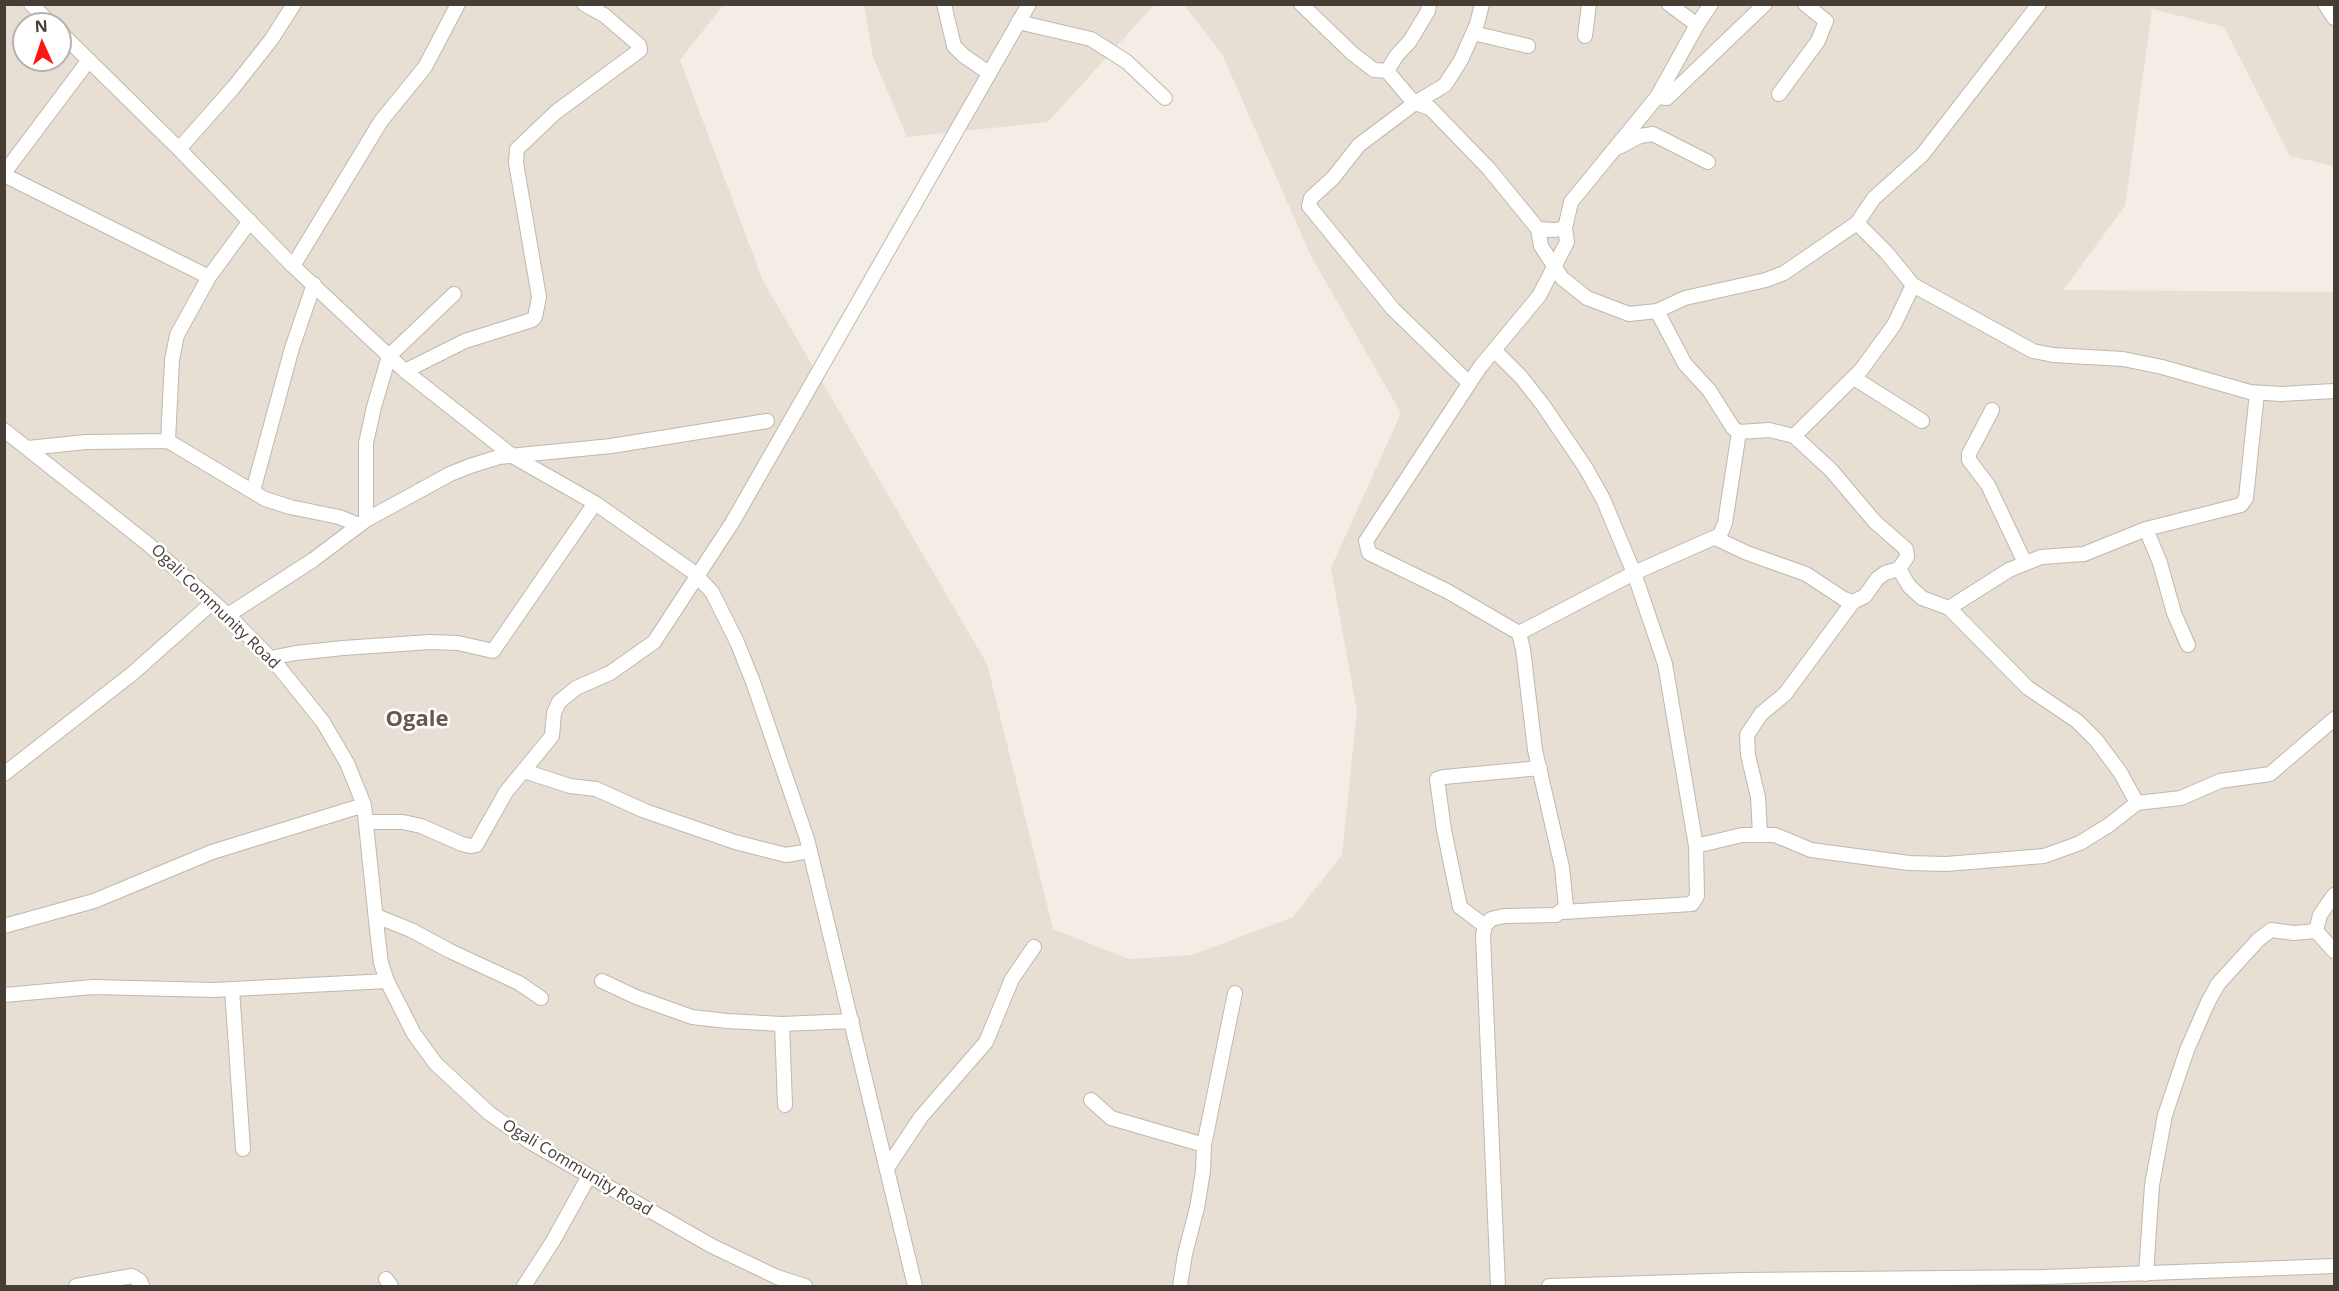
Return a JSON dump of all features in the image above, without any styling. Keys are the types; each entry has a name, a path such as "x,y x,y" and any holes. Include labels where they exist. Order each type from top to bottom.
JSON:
{"street":[{"path":"179,149 233,88 271,40 294,4"},
{"path":"293,266 376,129 425,67 458,4"},
{"path":"405,371 465,341 532,320 535,317 539,297 516,163 517,150 556,112 639,52 639,45 604,15 584,4"},
{"path":"604,15 615,4"},
{"path":"944,4 954,46 964,56 989,73"},
{"path":"366,822 403,822 421,826 470,846 476,844 506,792 552,736 554,713 559,702 576,688 610,673 654,642 699,576 805,398 1029,4"},
{"path":"1300,4 1353,54 1374,70 1387,71 1415,103 1430,108 1460,137 1538,229 1541,246 1562,278 1594,301 1629,314 1657,312 1685,298 1766,280 1784,273 1857,223 1874,198 1922,155 2038,5"},
{"path":"1387,71 1410,41 1428,11 1429,4"},
{"path":"1469,383 1393,309 1309,206 1311,198 1333,178 1359,145 1415,103 1445,85 1461,60 1482,4"},
{"path":"1585,36 1589,4"},
{"path":"1669,4 1697,25"},
{"path":"1563,912 1566,907 1562,867 1535,750 1519,633 1447,591 1369,553 1366,541 1469,383 1539,296 1567,242 1565,228 1571,202 1657,97 1711,4"},
{"path":"1657,97 1667,98 1765,4"},
{"path":"1779,94 1818,41 1826,21 1805,4"},
{"path":"2325,4 2334,18"},
{"path":"1018,22 1091,39 1127,62 1166,98"},
{"path":"1473,33 1528,46"},
{"path":"72,44 293,266 405,371 514,457 595,503 699,576 721,608 753,682 810,851 915,1287"},
{"path":"89,60 4,174 209,277"},
{"path":"1614,149 1640,136 1653,134 1708,162"},
{"path":"168,441 174,343 188,312 209,277 250,221"},
{"path":"1857,223 1886,252 1912,285 2033,351 2054,355 2123,359 2258,393 2297,394 2334,391"},
{"path":"1538,229 1565,228"},
{"path":"254,491 292,348 314,284"},
{"path":"1794,436 1854,378 1894,325 1912,285"},
{"path":"362,522 366,443 389,356 454,294"},
{"path":"1657,312 1685,364 1709,390 1733,428 1739,432 1769,430 1794,436 1831,470 1875,522 1906,549 1907,557 1899,569 1885,573 1877,579 1865,596 1853,602 1785,694 1761,714 1747,735 1748,755 1758,797 1760,834"},
{"path":"1494,350 1521,377 1543,405 1585,467 1603,499 1634,573 1665,664 1696,846 1697,896 1692,904 1563,912 1556,915 1504,916 1491,919 1485,926 1498,1287"},
{"path":"1854,378 1922,421"},
{"path":"1949,608 1994,579 2025,563 2050,556 2084,554 2146,529 2237,506 2244,502 2258,393"},
{"path":"1992,410 1969,454 1969,460 1988,485 2025,563"},
{"path":"228,615 313,560 362,522 470,466 499,457 611,446 767,421"},
{"name":"Ogali Community Road","path":"4,430 148,544 228,615 270,658 323,723 347,764 364,805 381,963 387,981 414,1034 436,1064 489,1113 513,1131 712,1246 777,1277 805,1287"},
{"path":"1519,633 1634,573 1715,538 1723,531 1739,432"},
{"path":"28,448 119,440 168,441 274,502 314,513 362,522"},
{"path":"270,658 331,649 430,642 458,643 494,651 595,503"},
{"path":"2146,529 2188,645"},
{"path":"1715,538 1747,553 1806,574 1844,599 1853,602"},
{"path":"1899,569 1909,586 1922,598 1949,608 2028,688 2077,721 2097,740 2120,772 2137,803"},
{"path":"4,774 133,673 213,602"},
{"path":"1696,846 1743,835 1760,834 1774,835 1811,850 1924,864 2044,856 2090,837 2137,803 2181,798 2220,782 2270,774 2334,719"},
{"path":"1485,926 1460,907 1444,830 1437,779 1540,768"},
{"path":"524,771 570,786 596,789 645,811 735,842 786,855 810,851"},
{"path":"4,926 94,901 212,852 364,805"},
{"path":"2316,931 2320,915 2334,895"},
{"path":"376,916 411,930 519,983 541,998"},
{"path":"2146,1274 2152,1185 2165,1115 2187,1050 2208,1002 2226,973 2271,930 2294,933 2316,931"},
{"path":"2316,931 2334,951"},
{"path":"887,1168 921,1117 986,1042 1012,979 1034,947"},
{"path":"4,995 93,987 232,989 387,981"},
{"path":"602,981 636,997 692,1017 782,1024 852,1021"},
{"path":"232,989 243,1149"},
{"path":"1180,1287 1202,1180 1204,1145 1235,993"},
{"path":"782,1024 785,1105"},
{"path":"1090,1100 1111,1118 1204,1145"},
{"path":"524,1287 589,1176"},
{"path":"1548,1287 1743,1280 2045,1277 2334,1266"},
{"path":"76,1287 132,1276 140,1281 142,1287"}],"shaded area":[{"path":"5,5 723,5 680,60 763,281 987,664 1053,929 1129,959 1192,955 1293,917 1342,855 1357,711 1331,568 1401,413 1311,256 1222,54 1184,5 2334,5 2334,166 2290,156 2224,27 2152,9 2125,206 2063,290 2334,292 2334,1286 5,1286"},
{"path":"864,5 1154,5 1048,122 907,137 873,57"}],"district":[{"name":"Ogale","path":"417,720"}]}
